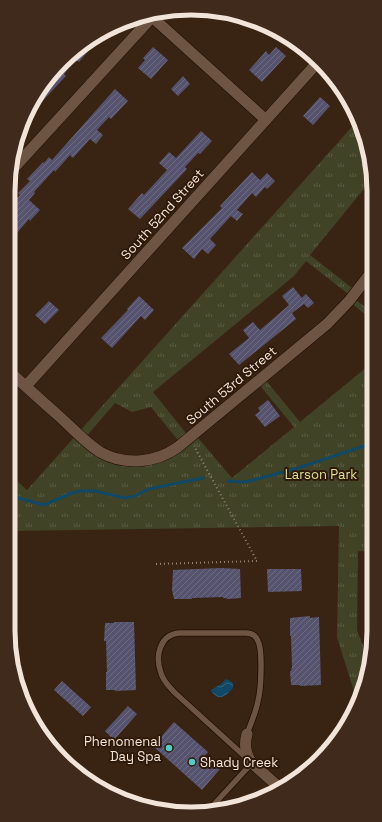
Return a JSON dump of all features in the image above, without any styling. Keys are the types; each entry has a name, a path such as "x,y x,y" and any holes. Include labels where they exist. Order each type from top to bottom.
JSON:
{"street":[{"path":"155,19 266,120"},
{"path":"17,164 148,20"},
{"name":"South 52nd Street","path":"26,386 314,66"},
{"name":"South 53rd Street","path":"15,376 84,439 101,452 124,460 149,460 170,452 327,324 349,301 367,278"},
{"path":"247,734 245,746 248,758 277,784"}],"lane":[{"path":"213,805 252,763 174,692 164,680 159,668 159,655 162,642 167,637 179,633 253,634 259,643 261,652 260,693 247,734"}],"path":[{"path":"156,564 256,560 194,446"}],"green space":[{"name":"Larson Park","path":"354,124 364,157 367,185 310,255 356,291 352,297 306,261 294,276 153,392 189,437 194,433 232,478 294,427 257,382 263,377 300,422 367,367 367,552 358,551 357,630 365,652 364,665 355,695 337,637 339,526 15,531 15,479 27,490","holes":["115,403 132,412 151,407 181,444 132,461 84,439"]},
{"path":"352,297 367,308 367,316 349,301"}],"water":[{"path":"226,679 233,683 233,688 225,696 219,697 211,690"}],"building":[{"path":"94,44 79,62 76,60 64,74 66,76 36,108 51,84 59,75 84,51"},
{"path":"153,47 168,60 151,79 138,68 145,60 143,58"},
{"path":"276,47 286,56 262,82 249,70 266,51 269,55"},
{"path":"183,76 190,84 178,96 171,89"},
{"path":"115,89 128,101 111,119 109,117 97,130 103,135 96,144 90,139 73,158 70,155 55,172 54,170 34,192 35,193 29,200 40,210 30,221 29,219 17,233 15,231 15,201 20,195 18,193 30,181 27,179 43,162 44,163 49,157 52,160"},
{"path":"320,97 330,106 313,125 303,116"},
{"path":"201,131 212,141 185,167 187,169 140,219 128,209 142,193 144,195 167,170 159,163 169,152 176,158"},
{"path":"252,172 260,180 267,173 275,181 267,189 265,187 256,197 252,193 237,210 243,214 237,221 231,216 210,239 216,245 208,254 202,249 194,259 182,248 222,208 220,206"},
{"path":"293,287 302,298 306,294 314,303 308,308 304,304 292,313 296,319 239,365 229,354 249,338 243,330 253,322 260,330 274,318 289,305 282,296"},
{"path":"139,296 154,310 145,320 141,316 112,348 101,338 128,310 127,309"},
{"path":"49,301 59,310 45,324 35,315"},
{"path":"268,400 280,416 265,427 255,415 260,411 258,408"},
{"path":"221,568 240,569 241,598 227,599 223,597 174,599 172,590 173,570"},
{"path":"267,569 301,569 302,591 268,592"},
{"path":"310,616 310,618 319,617 321,685 291,685 290,671 292,667 290,618"},
{"path":"134,622 136,690 106,690 106,641 104,641 105,623"},
{"path":"62,681 91,707 83,716 54,690"},
{"path":"128,706 137,714 114,740 105,731"},
{"name":"Shady Creek","path":"174,722 208,752 205,755 220,769 202,790 153,746"}],"waterway":[{"path":"228,481 246,482 295,469 367,445"},
{"path":"15,497 44,505 80,491 95,491 125,498 135,496 149,489 203,478"}],"place":[{"name":"Phenomenal Day Spa","path":"169,748"},
{"name":"Shady Creek","path":"192,762"}]}
